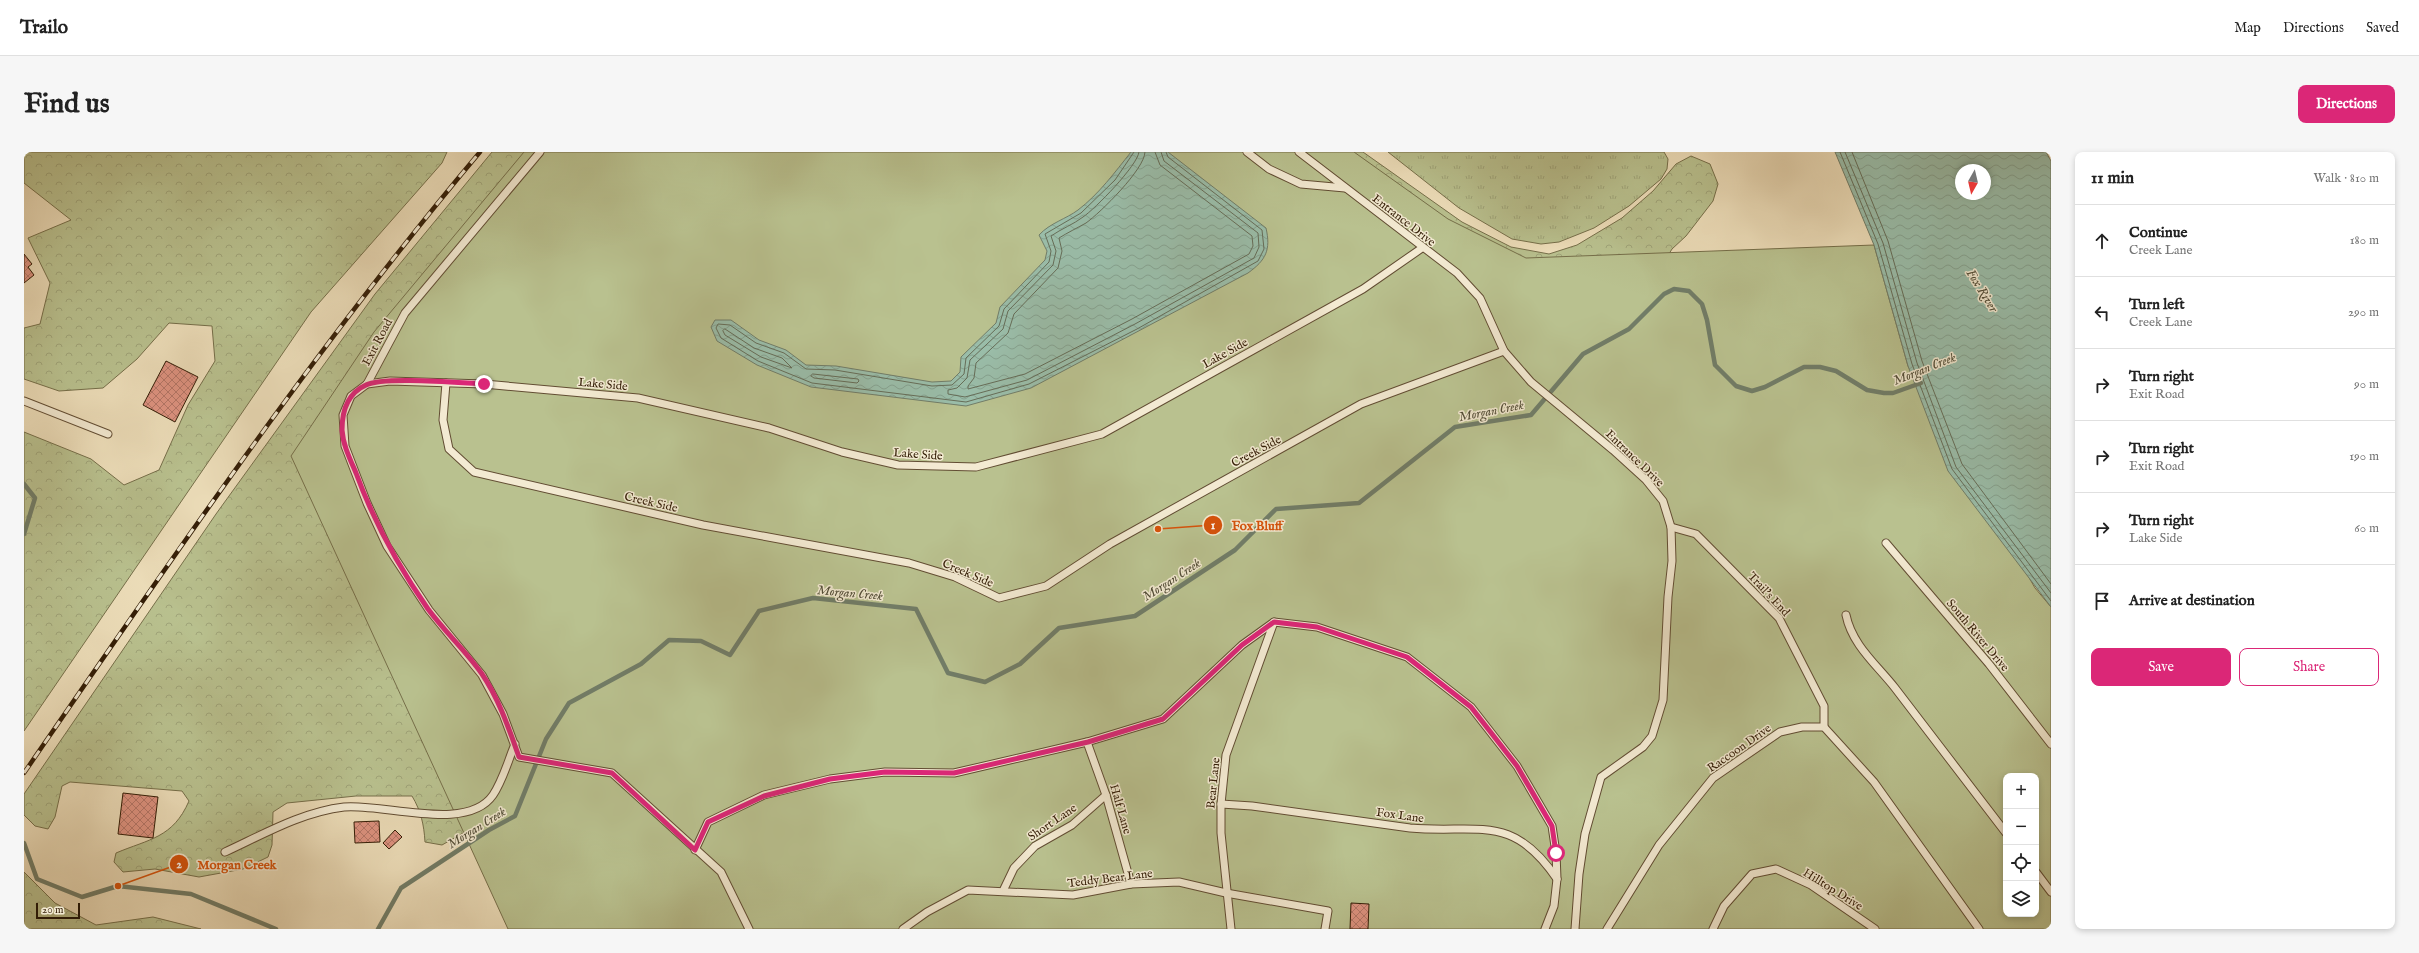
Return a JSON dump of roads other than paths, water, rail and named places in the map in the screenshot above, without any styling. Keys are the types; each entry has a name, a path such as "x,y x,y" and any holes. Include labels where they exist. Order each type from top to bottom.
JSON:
{"lane":[{"name":"Exit Road","path":"540,152 405,313 367,384 351,396 346,405 342,430 345,446 367,503 387,546 429,610 482,675 503,714 519,757 612,773 721,872 749,929"},
{"path":"1247,152 1269,169 1301,184 1345,188"},
{"name":"Entrance Drive","path":"1299,152 1422,248 1457,273 1480,298 1504,351 1531,382 1646,480 1663,501 1671,527 1672,562 1668,597 1663,700 1652,736 1643,747 1601,777 1585,834 1579,874 1575,929"},
{"name":"Lake Side","path":"367,384 390,381 484,384 638,398 769,428 842,452 898,465 976,467 1102,434 1362,289 1422,248"},
{"name":"Creek Side","path":"446,383 443,420 449,449 474,472 703,525 909,563 955,577 999,598 1046,586 1110,544 1361,404 1504,351"},
{"path":"24,401 108,434"},
{"name":"Trail's End","path":"1671,527 1696,534 1779,618 1824,706 1824,727"},
{"name":"South River Drive","path":"1886,543 1989,664 2051,744"},
{"path":"1846,616 1848,626 1860,646 1889,680 2003,829"},
{"path":"695,850 708,822 764,796 830,779 885,772 954,773 1088,742 1163,719 1242,645 1274,622 1317,627 1407,657 1471,707 1517,766 1552,826 1556,853 1557,879 1554,906 1545,929"},
{"name":"Bear Lane","path":"1231,929 1226,893 1221,804 1226,755 1274,622"},
{"name":"Raccoon Drive","path":"1607,929 1659,844 1713,778 1780,732 1802,727 1824,727"},
{"path":"1824,727 1874,782 1979,929"},
{"name":"Half Lane","path":"1088,742 1106,795 1131,884"},
{"path":"225,852 315,812 346,807 422,814 449,814 475,810 485,804 493,795 514,744"},
{"name":"Short Lane","path":"1003,892 1014,868 1035,846 1072,825 1106,795"},
{"name":"Fox Lane","path":"1221,804 1252,806 1416,829 1434,830 1484,828 1499,831 1527,844 1544,860 1557,879"},
{"name":"Hilltop Drive","path":"1713,929 1724,906 1752,874 1776,869 1811,885 1875,929"},
{"path":"2039,876 2051,892"},
{"name":"Teddy Bear Lane","path":"903,929 927,912 968,890 1073,895 1131,884 1179,882 1226,893 1328,911 1324,929"}],"water":[{"path":"1131,152 1168,152 1266,228 1268,242 1266,254 1259,264 1248,273 1031,388 966,406 811,387 757,365 717,341 711,327 715,320 731,320 759,340 786,350 806,365 836,366 932,382 951,381 960,372 961,357 996,323 1000,307 1045,260 1047,251 1039,235 1048,227 1086,204"},
{"name":"Fox River","path":"1835,152 2046,152 2051,161 2051,607 1948,471 1908,366 1874,245"}],"waterway":[{"name":"Morgan Creek","path":"378,929 401,888 489,830 515,816 546,739 569,703 641,664 669,640 701,641 730,655 759,611 813,598 916,609 948,673 985,682 1020,664 1059,628 1135,616 1235,550 1276,509 1359,503 1455,427 1531,415 1583,354 1629,329 1664,294 1674,289 1689,291 1702,304 1707,320 1715,365 1736,386 1752,391 1765,387 1804,367 1820,367 1836,371 1867,390 1884,393 1893,393 1921,383"},
{"name":"Morgan Creek","path":"24,484 35,498 24,534"},
{"name":"Morgan Creek","path":"24,843 37,879 82,897 118,886 191,894 276,929"}],"railway":[{"path":"24,773 245,456 360,302 419,226 480,152"}],"place":[{"name":"Fox Bluff","path":"1158,529"},
{"name":"Morgan Creek","path":"118,886"}]}
